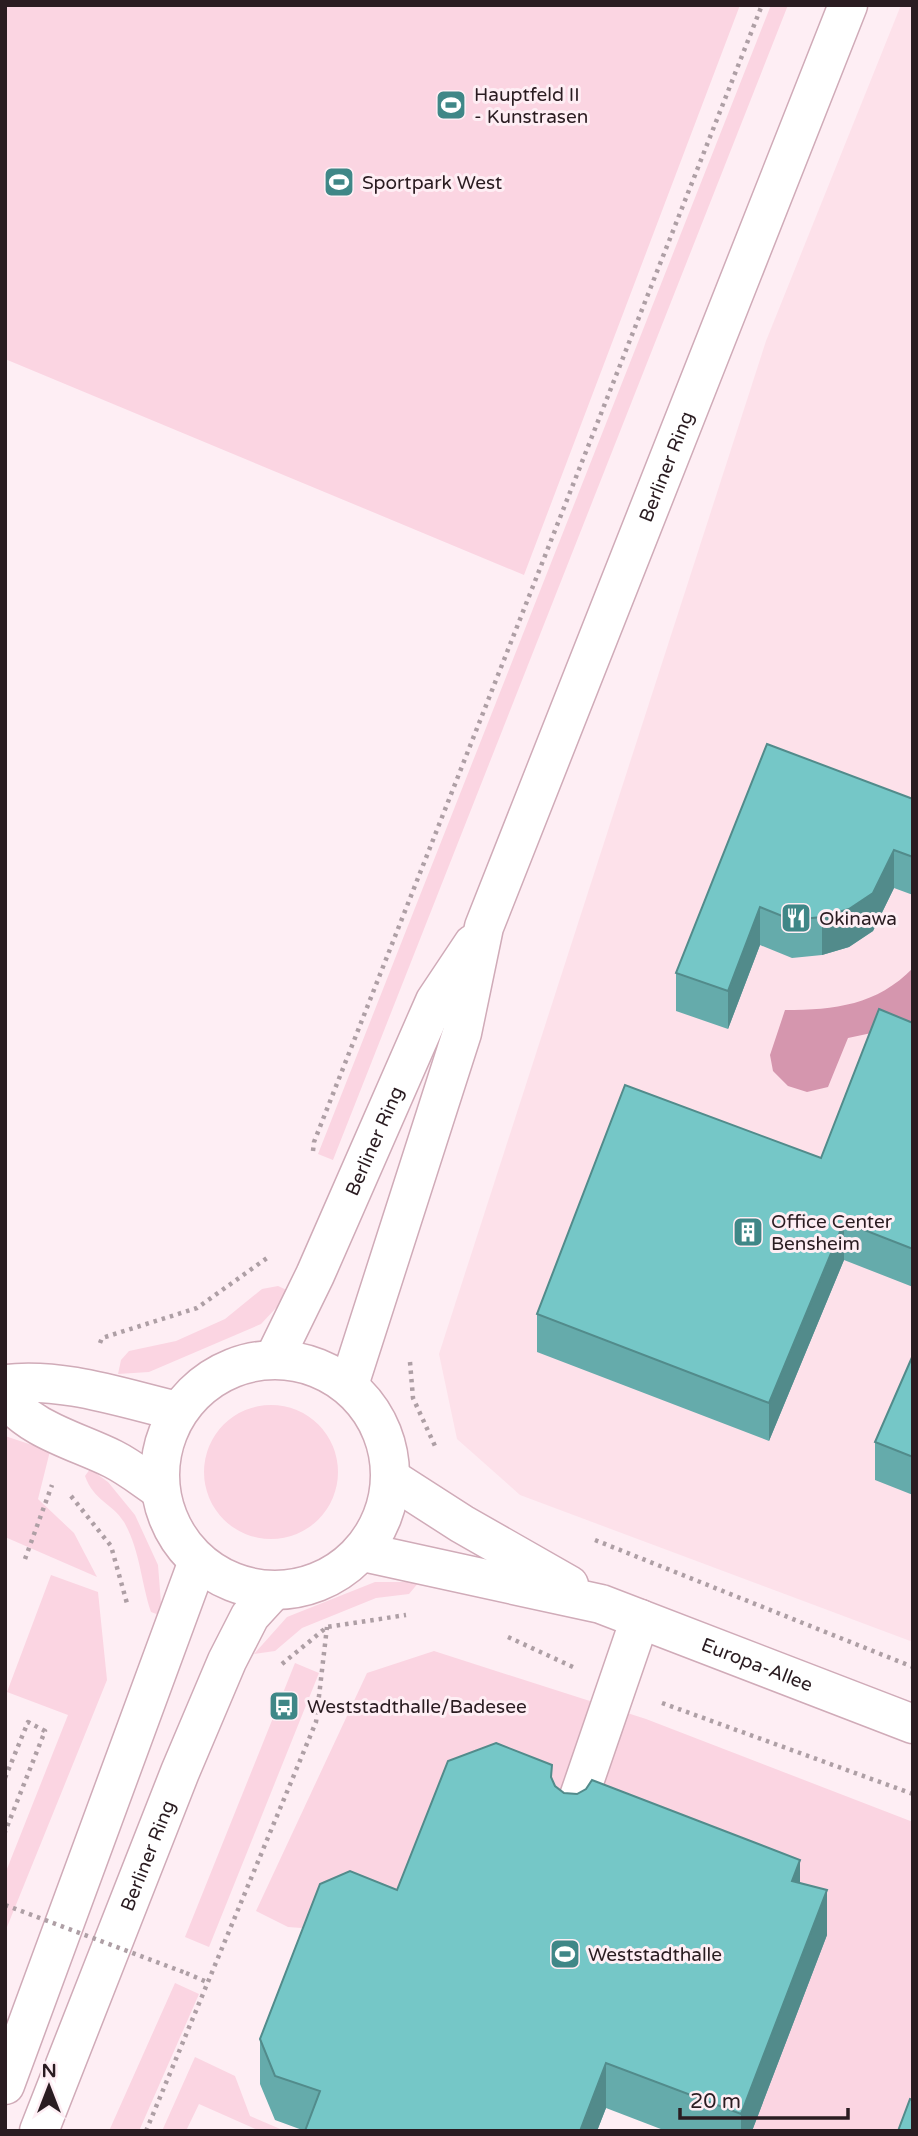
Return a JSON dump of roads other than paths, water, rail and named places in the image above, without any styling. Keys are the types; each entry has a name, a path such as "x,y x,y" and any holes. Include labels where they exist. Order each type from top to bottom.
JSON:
{"street":[{"name":"Berliner Ring","path":"349,1385 462,1033 484,927 848,5"},
{"name":"Berliner Ring","path":"274,1359 315,1275 435,1001 484,927"},
{"path":"274,1359 314,1365 349,1385 382,1427 392,1479 383,1518 363,1552 322,1582 272,1591 234,1584 198,1561 172,1531 159,1489 161,1448 177,1411 219,1373 274,1359"},
{"path":"5,1384 27,1381 84,1389 177,1411"},
{"path":"5,1396 15,1410 66,1440 114,1460 159,1489"},
{"name":"Europa-Allee","path":"392,1479 462,1524 601,1604"},
{"name":"Europa-Allee","path":"363,1552 601,1604 913,1724"},
{"path":"5,2085 198,1561"},
{"name":"Berliner Ring","path":"39,2131 180,1772 227,1661 250,1616 272,1591"},
{"path":"572,1817 640,1619"}],"place":[{"name":"Hauptfeld II - Kunstrasen","path":"451,105"},
{"name":"Sportpark West","path":"339,182"},
{"name":"Okinawa","path":"796,918"},
{"name":"Office Center Bensheim","path":"748,1232"},
{"name":"Weststadthalle/Badesee","path":"284,1706"},
{"name":"Weststadthalle","path":"565,1954"}]}
